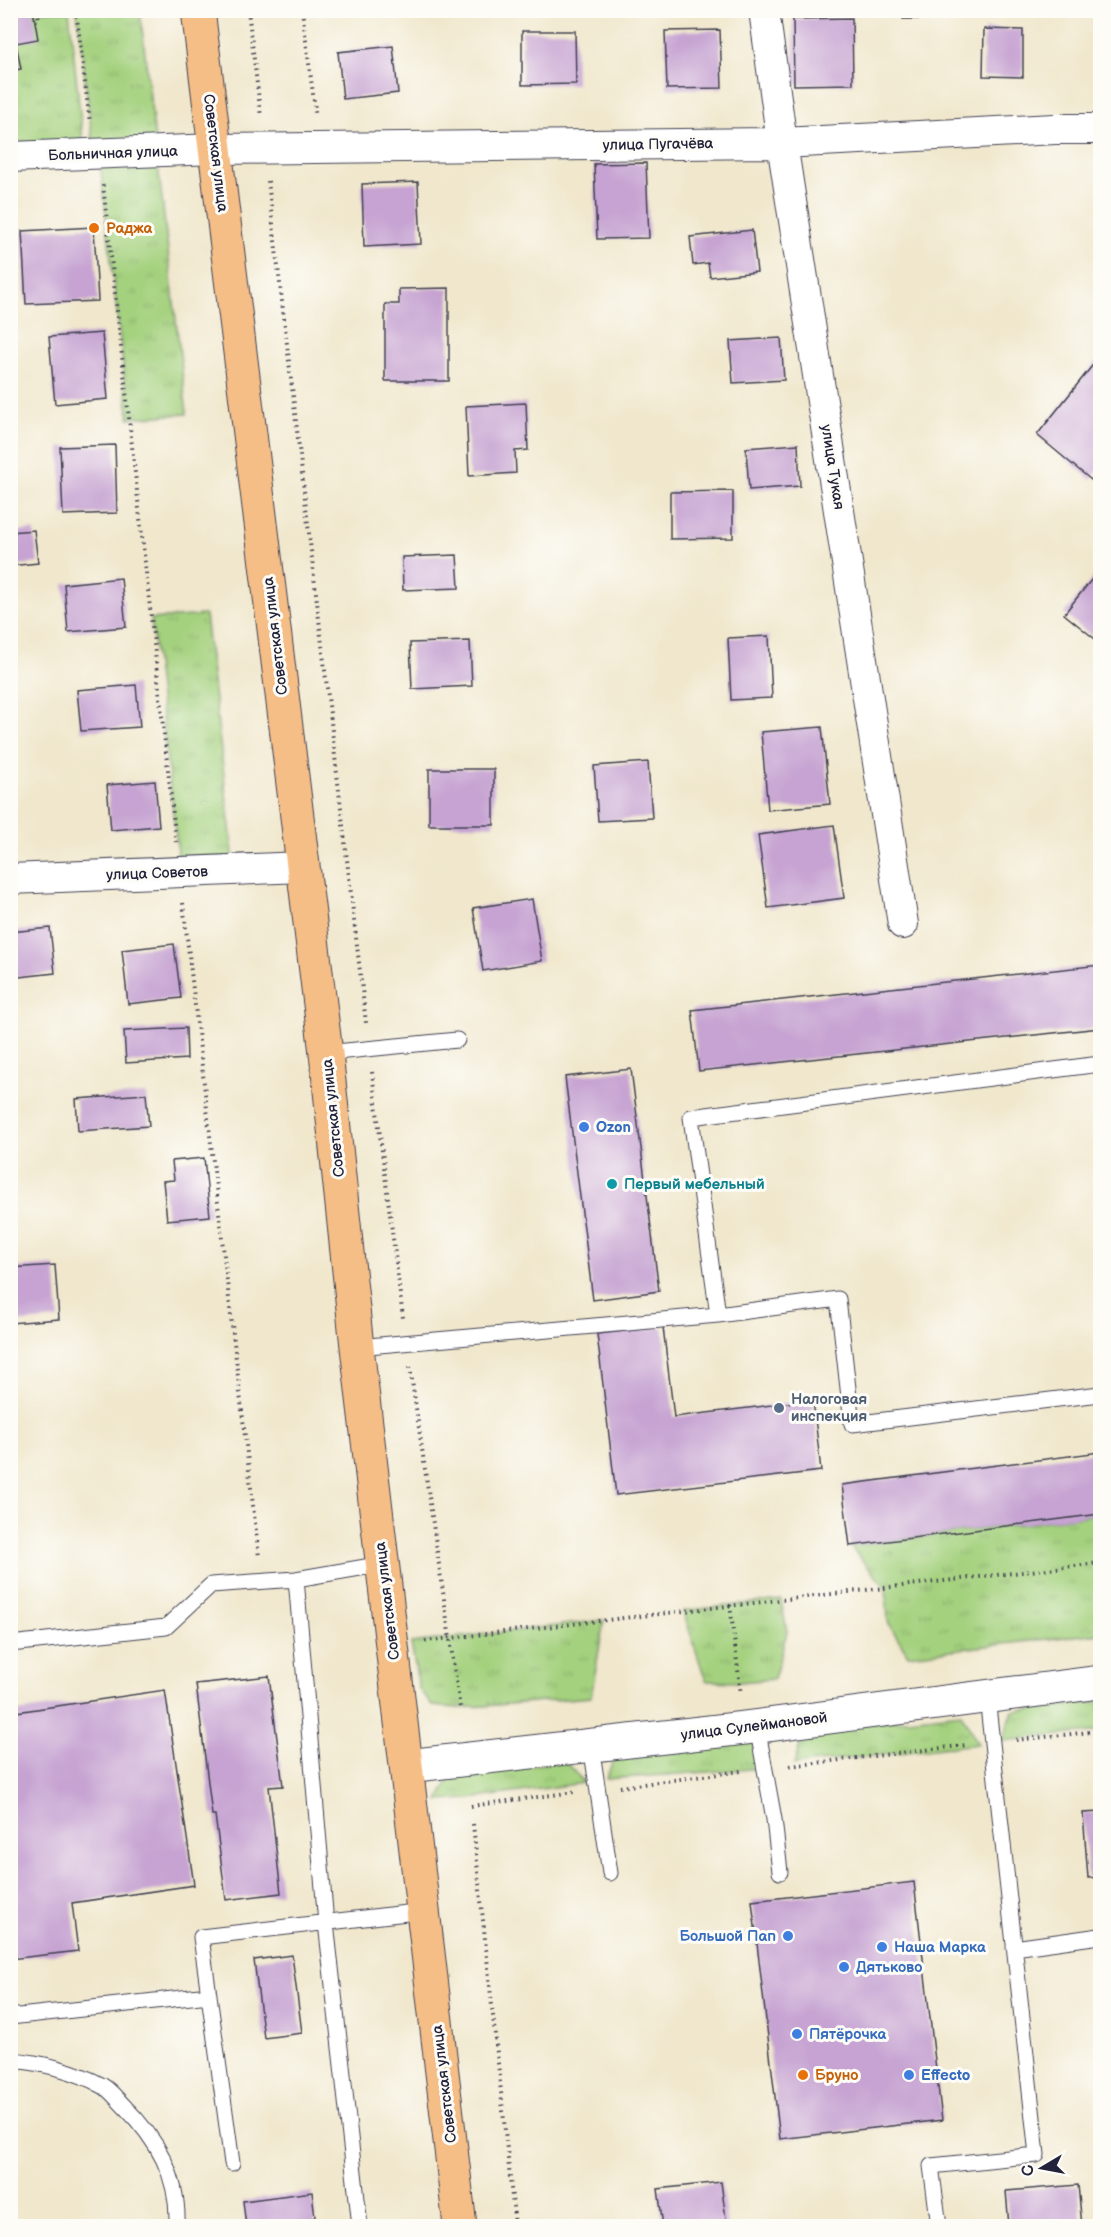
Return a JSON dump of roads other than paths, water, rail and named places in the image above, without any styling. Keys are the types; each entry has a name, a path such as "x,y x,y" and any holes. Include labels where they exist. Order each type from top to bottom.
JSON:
{"main road":[{"name":"Советская улица","path":"198,10 326,1053 357,1347 460,2226"}],"street":[{"name":"улица Тукая","path":"764,10 782,143 903,924"},
{"name":"улица Пугачёва","path":"215,149 782,143 1055,129 1101,129"},
{"name":"Больничная улица","path":"10,157 215,149"},
{"name":"улица Советов","path":"10,879 303,867"},
{"name":"улица Сулеймановой","path":"406,1766 751,1727 1101,1682"}],"lane":[{"path":"326,1053 457,1040"},
{"path":"718,1315 691,1117 1101,1064"},
{"path":"357,1347 718,1315 838,1299 852,1424 1101,1394"},
{"path":"10,1644 166,1627 211,1585 296,1580 383,1564"},
{"path":"296,1580 326,1923 360,2226"},
{"path":"939,2226 931,2166 1037,2155 987,1697"},
{"path":"751,1727 774,1819 780,1872"},
{"path":"591,1745 610,1873"},
{"path":"232,2163 201,1937 423,1911"},
{"path":"1014,1948 1101,1936"},
{"path":"10,2017 209,1995"},
{"path":"10,2060 62,2069 104,2087 136,2118 159,2148 172,2180 178,2213 177,2226"}],"place":[{"name":"Раджа","path":"94,228"},
{"name":"Ozon","path":"584,1127"},
{"name":"Первый мебельный","path":"612,1184"},
{"name":"Налоговая инспекция","path":"779,1408"},
{"name":"Большой Пап","path":"788,1936"},
{"name":"Наша Марка","path":"882,1947"},
{"name":"Дятьково","path":"844,1967"},
{"name":"Пятёрочка","path":"797,2034"},
{"name":"Бруно","path":"803,2075"},
{"name":"Effecto","path":"909,2075"}]}
